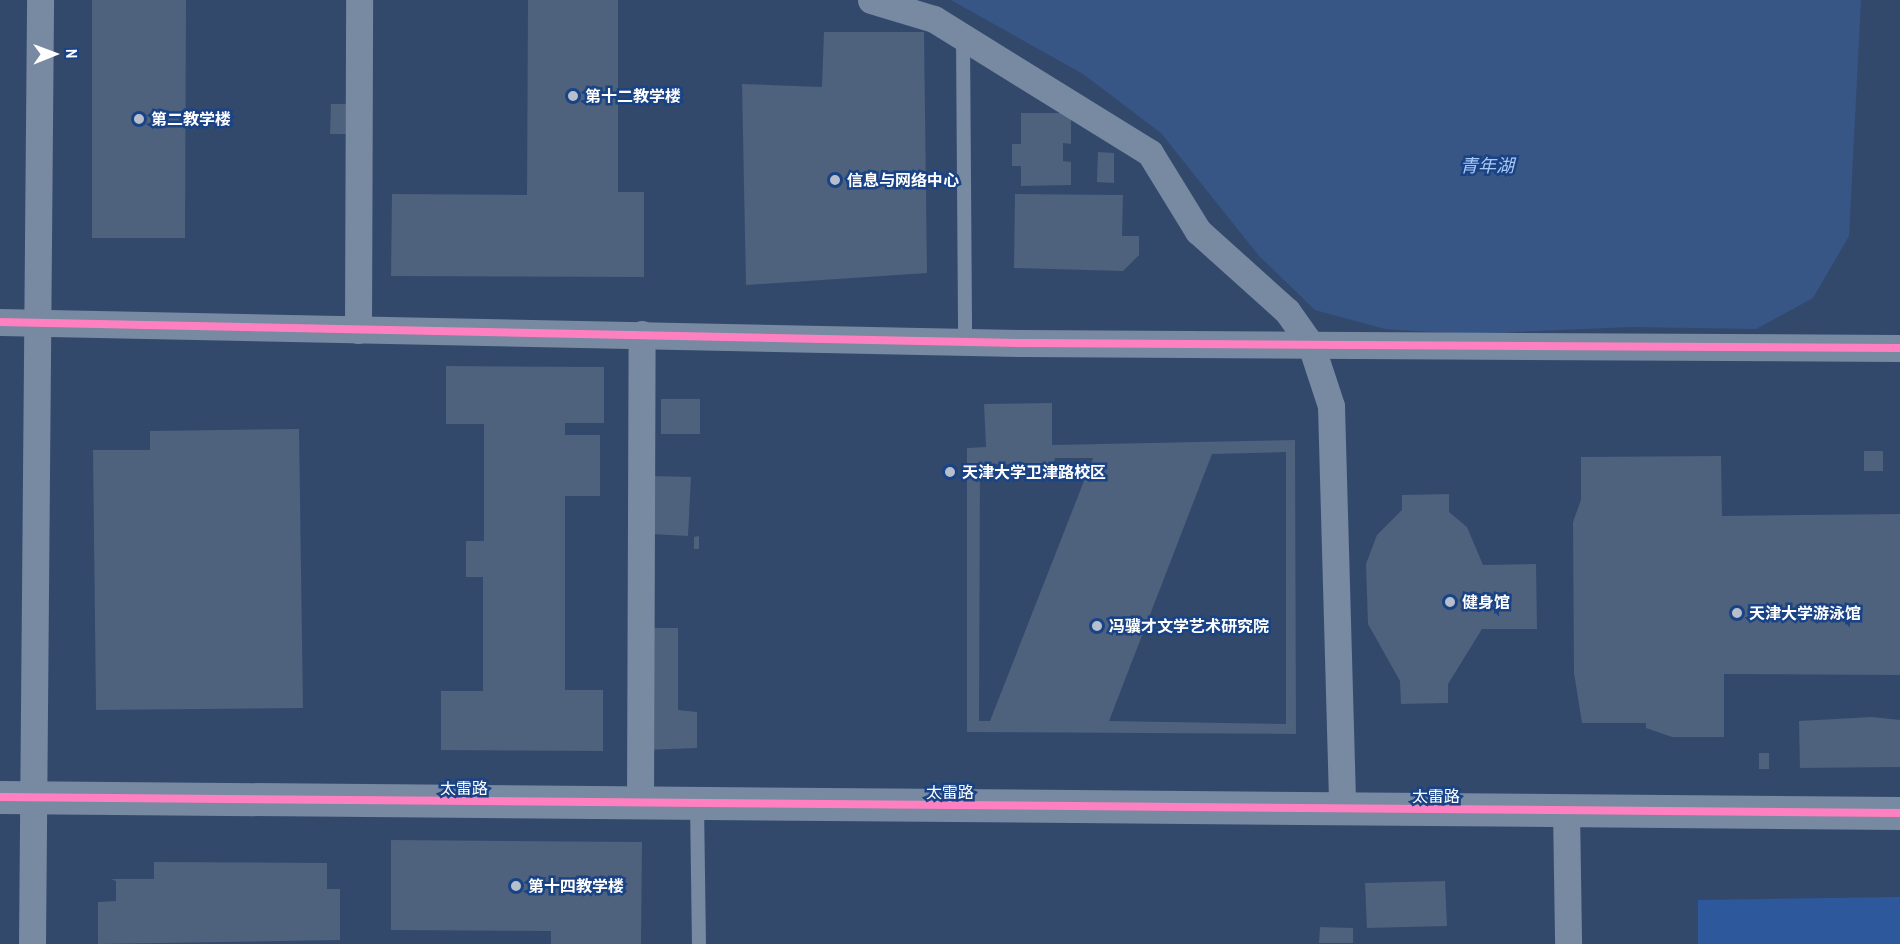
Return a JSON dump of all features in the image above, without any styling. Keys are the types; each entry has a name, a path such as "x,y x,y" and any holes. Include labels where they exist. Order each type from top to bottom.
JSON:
{"street":[{"path":"32,944 40,323 40,0"},
{"path":"358,330 359,0"},
{"path":"871,0 934,19 1150,153 1198,231 1287,311 1311,345 1331,406 1342,809"},
{"path":"0,322 965,341 1900,348"},
{"path":"640,803 642,334"},
{"name":"太雷路","path":"0,797 1900,813"},
{"path":"1566,810 1568,944"}],"lane":[{"path":"963,37 965,341"},
{"path":"697,803 699,944"}],"shaded area":[{"path":"1900,897 1900,944 1698,944 1698,900"}],"water":[{"name":"青年湖","path":"951,0 1861,0 1849,236 1813,298 1756,329 1632,327 1463,334 1385,329 1315,310 1259,256 1161,133 1083,74"}],"building":[{"name":"第二教学楼","path":"92,0 186,0 185,238 92,238"},
{"name":"第十二教学楼","path":"528,0 618,0 618,192 644,192 644,277 391,276 392,194 527,195"},
{"name":"信息与网络中心","path":"824,32 924,32 927,273 746,285 742,84 822,87"},
{"path":"331,104 346,104 346,134 330,134"},
{"path":"1021,113 1071,113 1071,144 1063,143 1063,161 1071,162 1071,185 1021,186 1021,166 1012,166 1012,144 1021,144"},
{"path":"1098,152 1114,153 1114,183 1097,182"},
{"path":"1015,194 1123,195 1122,236 1139,236 1139,255 1123,271 1014,268"},
{"path":"446,366 604,367 604,423 565,423 565,435 600,435 600,496 565,496 565,690 603,690 603,751 441,750 441,691 483,691 483,577 466,577 466,541 484,541 484,424 446,424"},
{"path":"661,399 700,399 700,434 661,434"},
{"name":"冯骥才文学艺术研究院","path":"1052,403 1052,445 1295,440 1296,734 967,732 967,448 986,447 984,404","holes":["1286,452 1286,724 1109,721 1212,454","1055,458 1093,458 990,721 979,721 980,464 1054,465"]},
{"path":"299,429 303,708 96,710 93,450 150,450 150,431"},
{"path":"1864,451 1883,451 1883,471 1864,471"},
{"name":"天津大学游泳馆","path":"1721,456 1722,516 1900,514 1900,675 1724,674 1724,737 1672,737 1646,728 1646,723 1582,723 1574,673 1573,522 1581,500 1581,457"},
{"path":"653,476 691,477 688,536 651,534"},
{"name":"健身馆","path":"1449,494 1449,512 1467,527 1483,565 1536,564 1537,629 1482,629 1448,684 1448,703 1401,704 1400,681 1368,624 1366,564 1377,535 1402,510 1402,495"},
{"path":"699,536 699,549 694,549 694,537"},
{"path":"649,628 678,628 678,710 697,712 697,748 645,750"},
{"path":"1872,717 1900,720 1900,767 1800,768 1799,721"},
{"path":"1759,753 1769,753 1769,769 1759,769"},
{"name":"第十四教学楼","path":"391,840 642,842 641,944 551,944 551,931 391,930"},
{"path":"154,862 327,863 327,889 340,889 340,940 98,944 98,902 116,901 116,881 111,879 154,879"},
{"path":"1445,881 1447,926 1367,928 1365,883"},
{"path":"1320,927 1353,928 1353,943 1319,943"}],"cycle path":[{"path":"0,322 1022,343 1900,348"},
{"path":"0,797 1900,813"}],"place":[{"name":"第十二教学楼","path":"573,96"},
{"name":"第二教学楼","path":"139,119"},
{"name":"信息与网络中心","path":"835,180"},
{"name":"天津大学卫津路校区","path":"950,472"},
{"name":"健身馆","path":"1450,602"},
{"name":"天津大学游泳馆","path":"1737,613"},
{"name":"冯骥才文学艺术研究院","path":"1097,626"},
{"name":"第十四教学楼","path":"516,886"}]}
